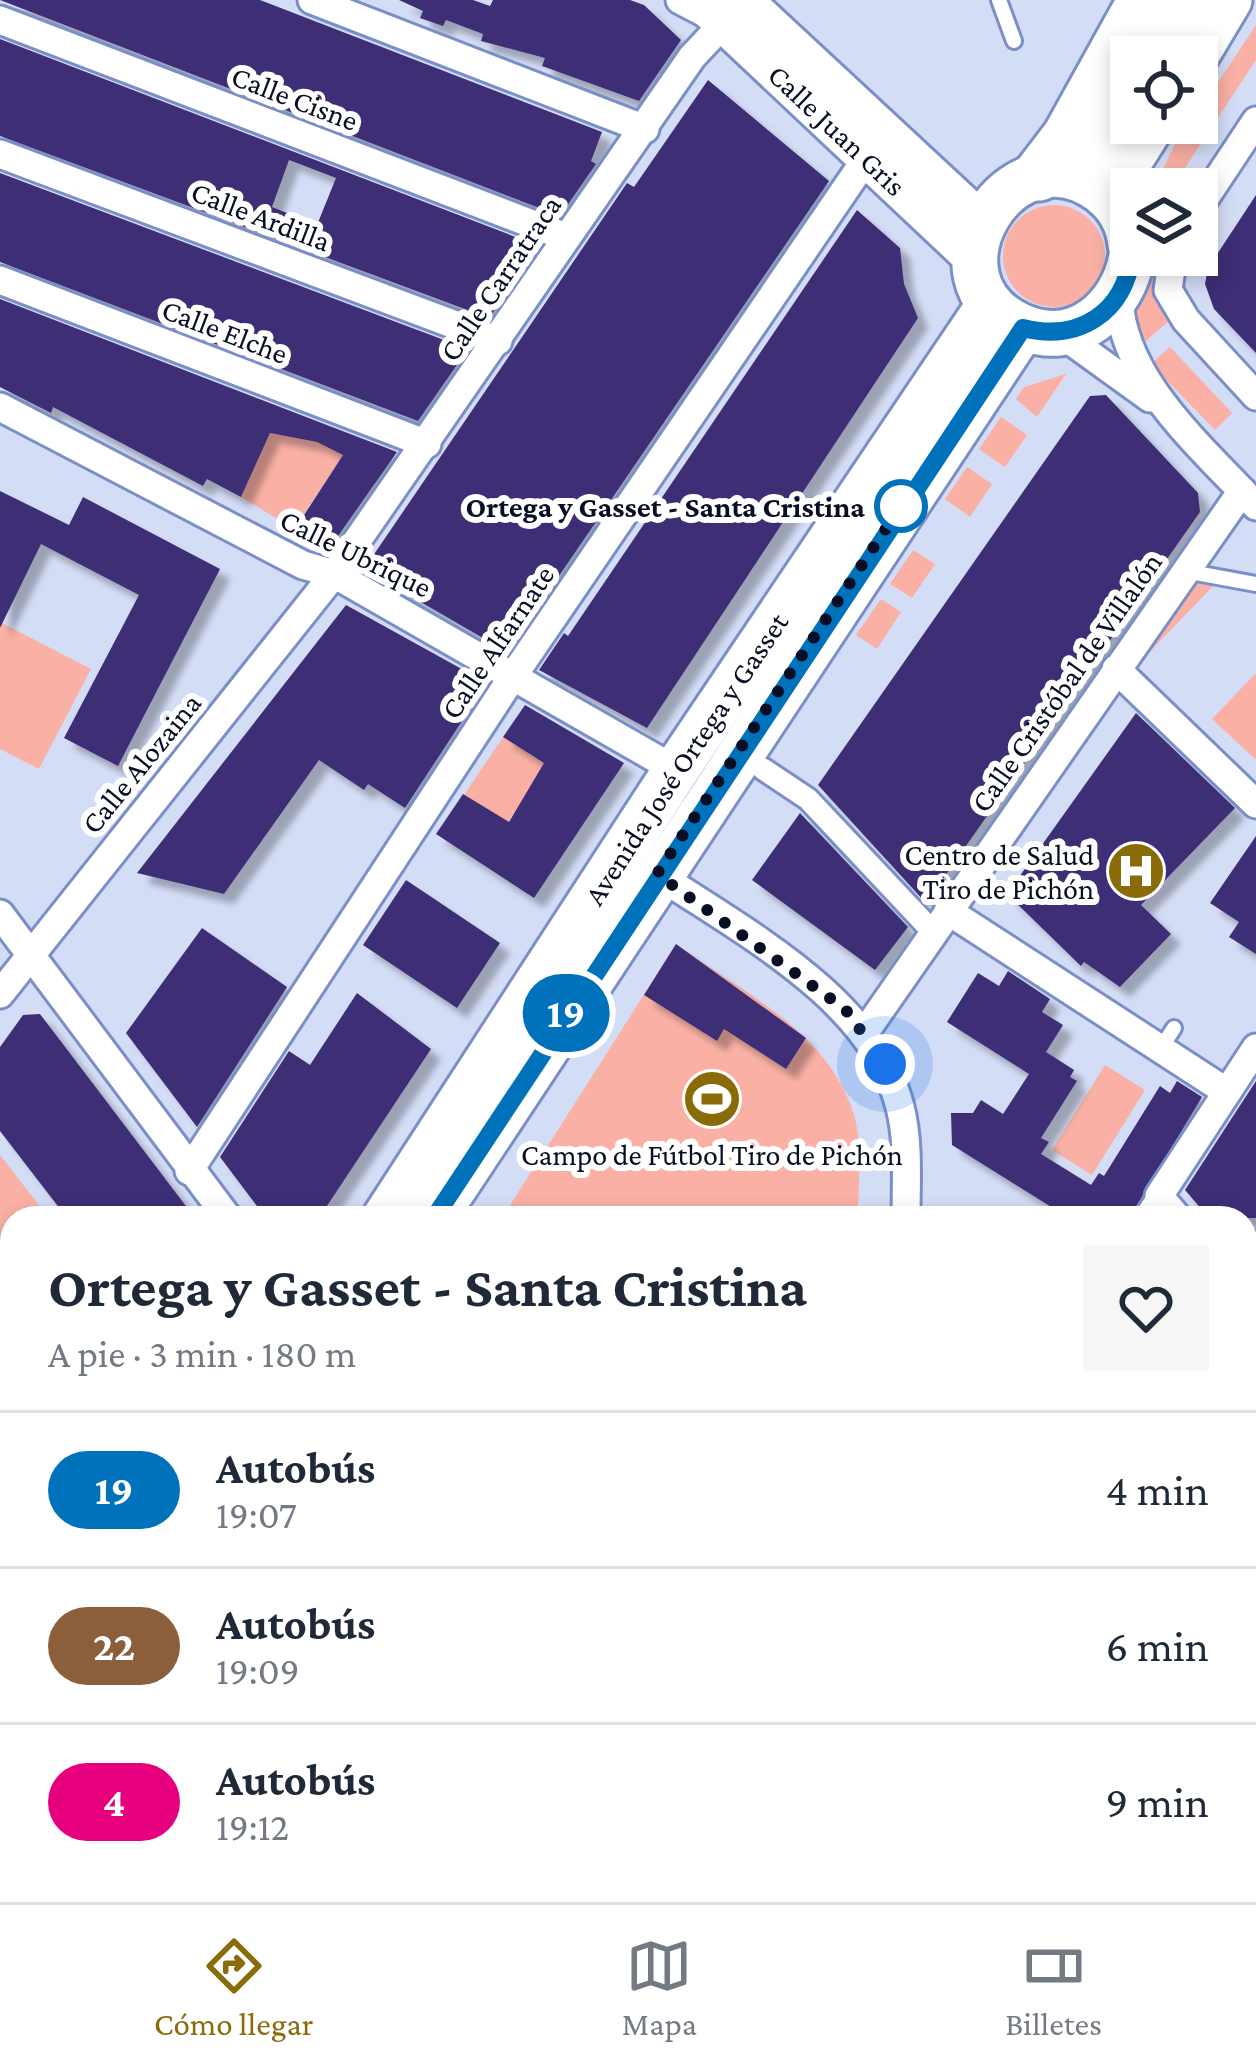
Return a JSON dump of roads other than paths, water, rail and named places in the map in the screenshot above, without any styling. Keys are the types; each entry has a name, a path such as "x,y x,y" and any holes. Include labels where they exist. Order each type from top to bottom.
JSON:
{"highway":[{"path":"1074,183 1078,121 1144,0"}],"main road":[{"path":"1161,36 1180,0"},
{"path":"1208,36 1229,0"},
{"name":"Calle Juan Gris","path":"731,9 868,156 977,239"},
{"name":"Calle Juan Gris","path":"731,9 977,239"},
{"path":"1074,183 1110,122"},
{"path":"1125,144 1074,183 1000,194 977,239 1024,322 1103,316 1125,276"},
{"path":"1074,183 1110,206"},
{"name":"Avenida José Ortega y Gasset","path":"393,1206 676,770 1024,322"},
{"name":"Avenida José Ortega y Gasset","path":"442,1206 1024,322"}],"street":[{"path":"312,0 645,129"},
{"path":"680,0 731,9"},
{"name":"Calle Carratraca","path":"334,574 692,57 731,9"},
{"name":"Calle Cisne","path":"0,20 566,237"},
{"path":"1218,178 1256,121"},
{"name":"Calle Ardilla","path":"0,154 499,340"},
{"name":"Calle Alfarnate","path":"189,1171 515,673 868,156"},
{"path":"1125,276 1120,325 1137,364 1177,420 1249,498"},
{"path":"1170,276 1168,290 1186,320 1256,396"},
{"name":"Calle Elche","path":"0,280 427,444"},
{"path":"1024,322 1177,420"},
{"name":"Calle Ubrique","path":"0,407 303,565 334,574 515,673 676,770"},
{"name":"Calle Cristóbal de Villalón","path":"865,1032 1183,571 1249,498"},
{"name":"Calle Alozaina","path":"0,994 334,574"},
{"path":"1116,669 1256,804"},
{"path":"763,769 808,799 940,922 1168,1038 1227,1092"},
{"path":"657,874 820,989 865,1032 885,1064 900,1106 905,1206"},
{"path":"0,914 217,1206"},
{"path":"1153,1206 1256,1048"}],"lane":[{"path":"1000,0 1014,41"},
{"path":"1183,571 1256,584"}],"place":[{"name":"Ortega y Gasset - Santa Cristina","path":"901,506"},
{"name":"Centro de Salud Tiro de Pichón","path":"1136,871"},
{"name":"Campo de Fútbol Tiro de Pichón","path":"712,1099"}]}
